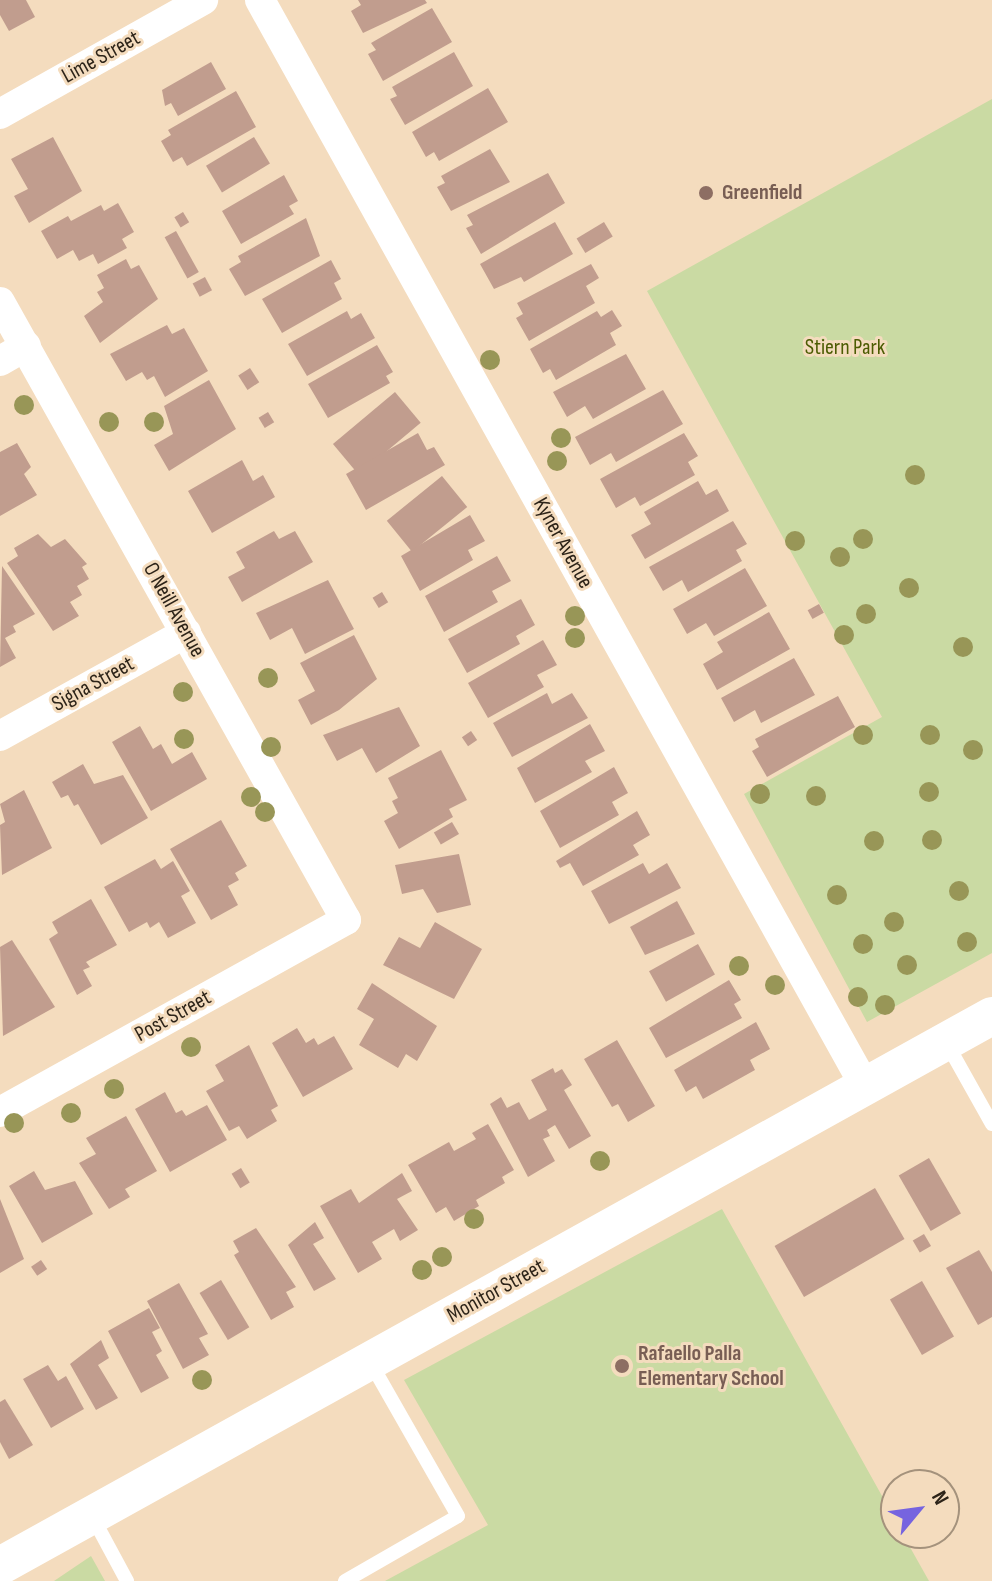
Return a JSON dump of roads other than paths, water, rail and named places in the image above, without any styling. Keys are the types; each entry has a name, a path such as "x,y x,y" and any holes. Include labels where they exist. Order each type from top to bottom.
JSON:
{"street":[{"name":"Lime Street","path":"0,114 203,0"},
{"name":"Kyner Avenue","path":"260,0 865,1086"},
{"name":"O Neill Avenue","path":"0,302 346,920"},
{"path":"0,361 26,346"},
{"name":"Signa Street","path":"0,736 186,633"},
{"name":"Post Street","path":"0,1112 346,920"},
{"name":"Monitor Street","path":"0,1566 992,1016"}],"lane":[{"path":"946,1041 992,1124"},
{"path":"345,1581 458,1516 370,1361"},
{"path":"92,1516 127,1581"}],"place":[{"name":"Greenfield","path":"706,193"},
{"name":"Rafaello Palla Elementary School","path":"622,1366"}],"park label":[{"name":"Stiern Park","path":"845,348"}]}
